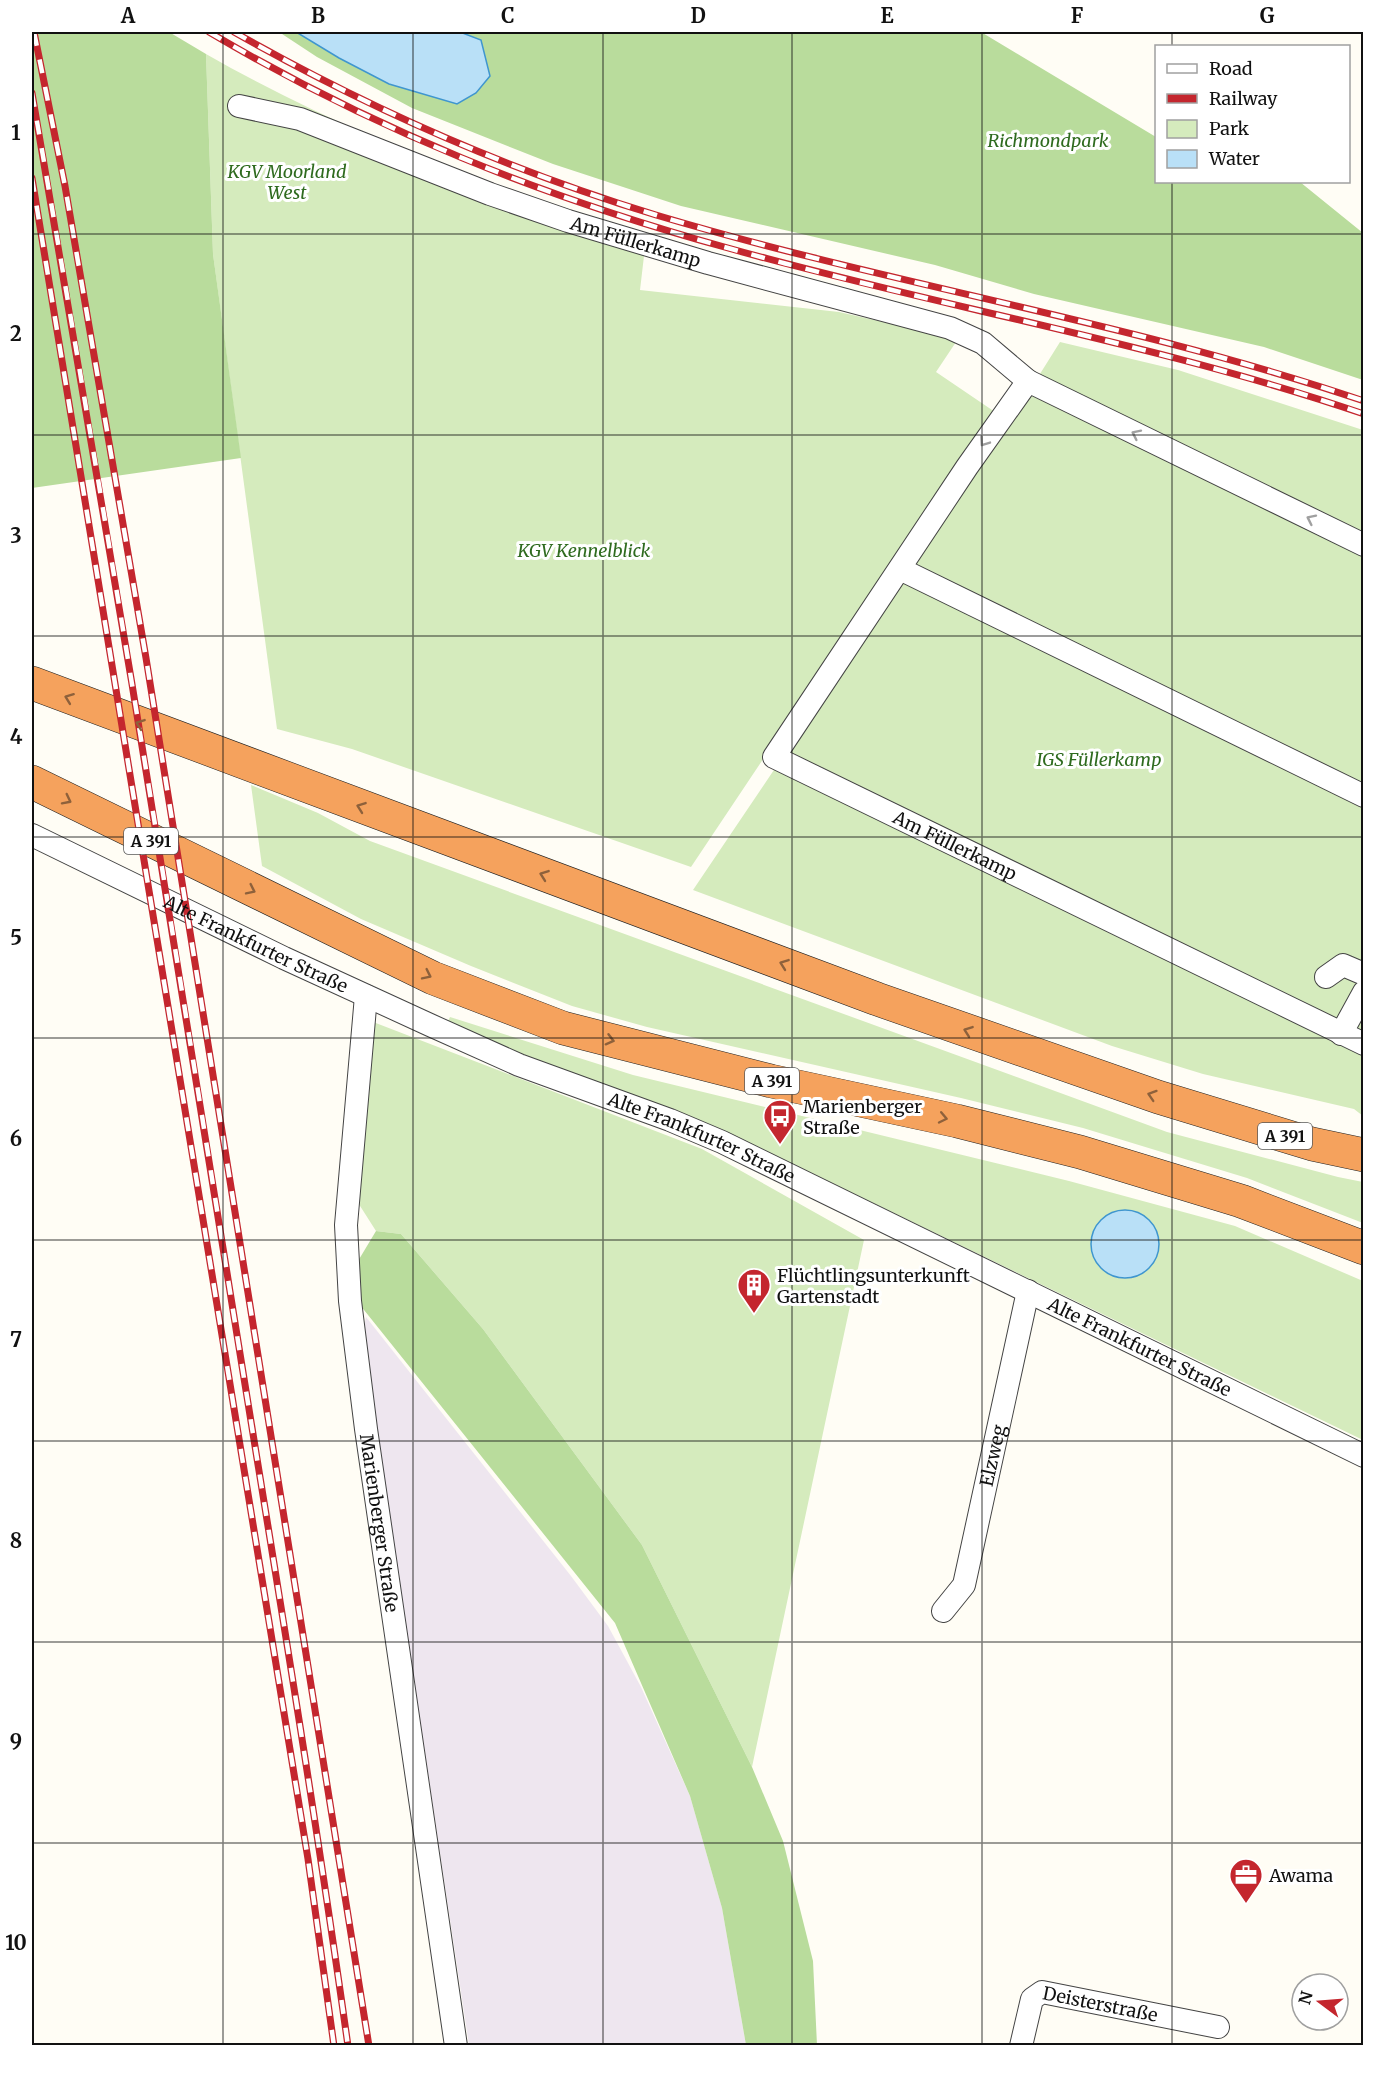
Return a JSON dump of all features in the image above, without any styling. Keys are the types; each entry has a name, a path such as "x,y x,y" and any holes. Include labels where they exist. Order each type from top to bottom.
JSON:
{"highway":[{"name":"A 391","path":"32,683 866,995 1128,1088 1312,1144 1364,1155"},
{"name":"A 391","path":"32,782 434,978 563,1028 771,1081 957,1121 1080,1152 1241,1201 1364,1248"},
{"path":"1208,1113 1364,1141"}],"street":[{"name":"Am Füllerkamp","path":"239,106 300,119 490,194 568,221 708,263 950,328 983,344 1028,381 1364,545"},
{"name":"Am Füllerkamp","path":"1028,381 967,467 774,757 1364,1044"},
{"path":"900,568 1364,796"},
{"name":"Alte Frankfurter Straße","path":"32,835 206,921 519,1065 670,1120 722,1143 1364,1456"},
{"path":"1326,977 1343,965 1364,974"},
{"path":"1341,1034 1364,992"},
{"name":"Marienberger Straße","path":"366,996 346,1225 350,1301 366,1429 456,2046"},
{"name":"Elzweg","path":"943,1611 964,1585 1028,1291"},
{"name":"Deisterstraße","path":"1021,2046 1032,1999 1042,1992 1218,2027"}],"shaded area":[{"path":"366,1317 571,1576 608,1626 641,1687 690,1796 722,1908 746,2045 469,2045 363,1332"}],"green space":[{"path":"32,32 169,32 206,54 213,254 241,458 32,488"},
{"name":"Richmondpark","path":"279,32 981,32 1155,136 1155,183 1301,183 1363,233 1363,380 1264,347 1034,294 935,265 681,206 553,164 412,108 317,57"},
{"name":"KGV Kennelblick","path":"206,54 310,109 418,157 491,186 646,239 640,290 839,312 958,339 936,372 995,412 691,867 352,749 277,729 213,254"},
{"name":"IGS Füllerkamp","path":"1060,342 1178,370 1363,430 1363,1116 1354,1109 1203,1074 1112,1046 693,890"},
{"path":"251,785 318,813 370,841 1167,1132 1363,1182 1363,1223 1247,1178 1083,1128 647,1027 572,1006 361,919 262,866"},
{"path":"450,1017 633,1075 1069,1181 1235,1226 1363,1281 1363,1440 718,1128 517,1053 448,1021"},
{"path":"368,1020 702,1149 864,1240 752,1767 642,1545 483,1329 401,1234 376,1231 355,1198"},
{"path":"376,1231 401,1234 483,1329 642,1545 752,1767 783,1841 813,1961 817,2045 746,2045 722,1908 690,1796 615,1623 356,1300 355,1266"}],"water":[{"path":"296,32 460,32 481,40 490,76 476,93 457,104 389,84"},
{"path":"1125,1210 1138,1213 1149,1220 1156,1231 1159,1244 1156,1257 1149,1268 1138,1275 1125,1278 1112,1275 1101,1268 1094,1257 1091,1244 1094,1231 1101,1220 1112,1213"}],"railway":[{"path":"34,32 65,186 146,658 369,2046"},
{"path":"209,32 334,100 397,130 461,158 592,207 807,269 1207,366 1364,414"},
{"path":"234,32 336,86 440,135 546,178 656,215 744,240 1188,348 1364,401"},
{"path":"32,93 108,537 305,1758 348,2046"},
{"path":"32,178 308,1859 334,2046"}],"place":[{"name":"Marienberger Straße","path":"780,1145"},
{"name":"Flüchtlingsunterkunft Gartenstadt","path":"754,1314"},
{"name":"Awama","path":"1246,1904"}],"park label":[{"name":"KGV Moorland West","path":"287,181"}]}
